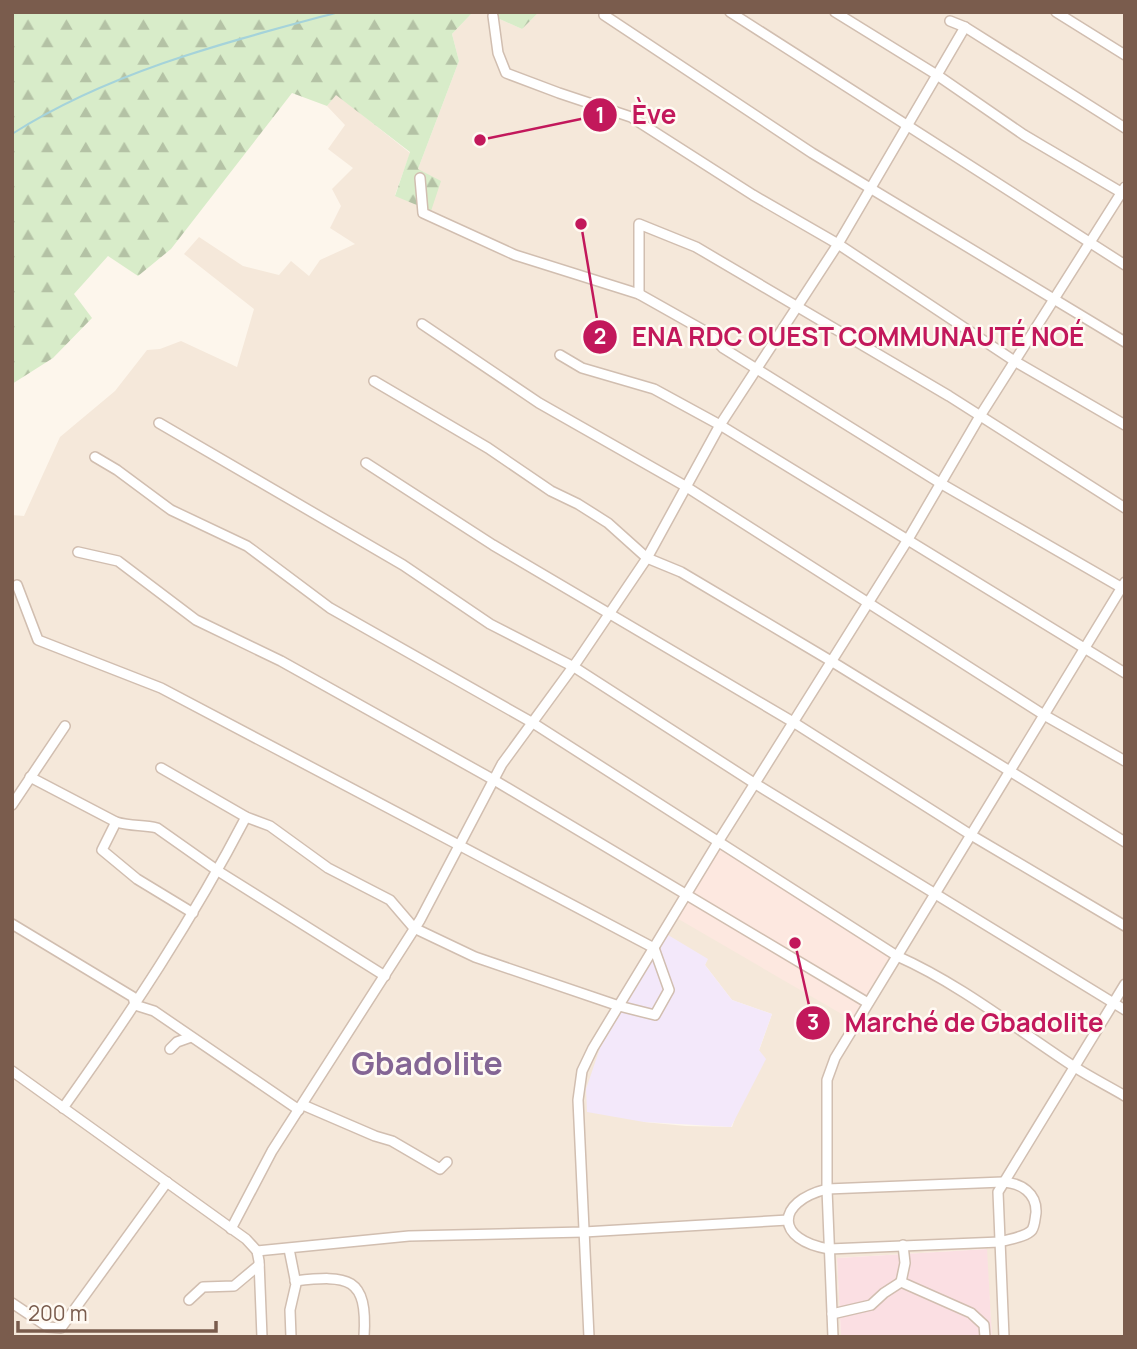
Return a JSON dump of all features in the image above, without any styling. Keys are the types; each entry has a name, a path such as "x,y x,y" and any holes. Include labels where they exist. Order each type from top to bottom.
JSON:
{"street":[{"path":"730,12 1125,265"},
{"path":"589,1337 578,1100 582,1071 593,1048 718,842 906,541 980,416 1056,299 1088,242 1124,191 1024,135 937,75 835,12"},
{"path":"1056,12 1125,55"},
{"path":"604,15 723,96 1125,342"},
{"path":"493,16 498,53 506,73 631,117 753,195 838,244 1016,362 1125,425"},
{"path":"950,21 965,27 1125,128"},
{"path":"231,1228 272,1151 415,928 502,764 574,667 647,558 720,425 838,244 965,27"},
{"path":"420,178 423,213 515,255 639,294 710,334 723,348 940,483 1124,586 835,1058 827,1080 827,1189 833,1337"},
{"path":"639,294 639,224 696,247 980,416 1125,508"},
{"path":"422,324 539,403 685,486 1044,715 1125,761"},
{"path":"560,355 582,368 654,389 720,425 1125,673"},
{"path":"374,381 488,448 551,491 608,523 647,558 681,572 831,661 1125,842"},
{"path":"159,423 403,565 490,624 574,667 754,783 1125,1010"},
{"path":"94,457 117,470 171,510 247,546 330,608 533,723 897,956 919,966 1008,1021 1074,1067 1125,1096"},
{"path":"366,463 493,545 793,722 971,835 1125,926"},
{"path":"78,552 118,561 196,620 281,661 494,780 868,1003"},
{"path":"17,585 38,640 111,671 161,688 654,948 668,990 655,1015 619,1006 475,957 415,928 390,900 328,868 270,826 246,817 161,768"},
{"path":"12,805 65,726"},
{"path":"30,777 116,822 131,827 146,825 158,828 218,871 385,976"},
{"path":"64,1108 135,1005 193,913 246,817"},
{"path":"116,822 102,850 137,879 193,913"},
{"path":"12,924 133,998 135,1005"},
{"path":"1004,1337 998,1192 1125,984"},
{"path":"135,1005 154,1011 301,1107 392,1141 440,1169 447,1161"},
{"path":"170,1049 177,1042 191,1037"},
{"path":"12,1071 231,1228 257,1251 262,1337"},
{"path":"12,1303 48,1327 61,1328 167,1182"},
{"path":"1003,1182 1016,1183 1029,1192 1036,1203 1035,1222 1031,1231 1000,1242 829,1249 810,1246 790,1230 789,1212 809,1193 827,1189 1003,1182"},
{"path":"257,1251 408,1236 584,1232 788,1220"},
{"path":"832,1314 872,1305 901,1282 905,1263 903,1245"},
{"path":"289,1249 295,1282 290,1310 291,1337"},
{"path":"188,1300 203,1287 234,1286 259,1265"},
{"path":"295,1282 341,1279 350,1281 359,1291 363,1304 364,1337"},
{"path":"901,1282 971,1313 984,1325 985,1337"}],"shaded area":[{"path":"473,12 484,12 522,29 539,12 1125,12 1125,1337 992,1337 986,1249 837,1258 841,1337 12,1337 12,515 24,516 60,437 115,391 147,350 160,349 181,341 237,367 254,309 184,254 199,237 243,266 279,275 291,261 309,276 320,260 355,244 330,228 341,206 332,189 353,168 328,149 345,125 327,106 336,94 410,153 395,195 431,210 418,169 459,61 452,34","holes":["667,935 707,959 705,965 732,1000 772,1014 732,1127 644,1122 600,1048"]},
{"path":"719,847 890,955 852,1020 675,917"},
{"path":"668,935 708,959 705,965 732,1000 772,1014 759,1050 766,1059 731,1127 644,1122 587,1112 586,1089 600,1048"},
{"path":"987,1249 992,1337 841,1337 837,1258"}],"green space":[{"path":"12,12 473,12 452,34 459,61 418,169 441,181 431,211 395,196 410,152 336,95 327,106 292,93 171,249 138,276 108,256 74,294 92,318 53,358 12,384"},
{"path":"484,12 539,12 522,29"}],"waterway":[{"path":"12,134 50,112 129,76 212,47 339,12"}],"place":[{"name":"Ève","path":"480,140"},
{"name":"ENA RDC OUEST COMMUNAUTÉ NOÉ","path":"581,224"},
{"name":"Marché de Gbadolite","path":"795,943"}],"district":[{"name":"Gbadolite","path":"427,1063"}]}
